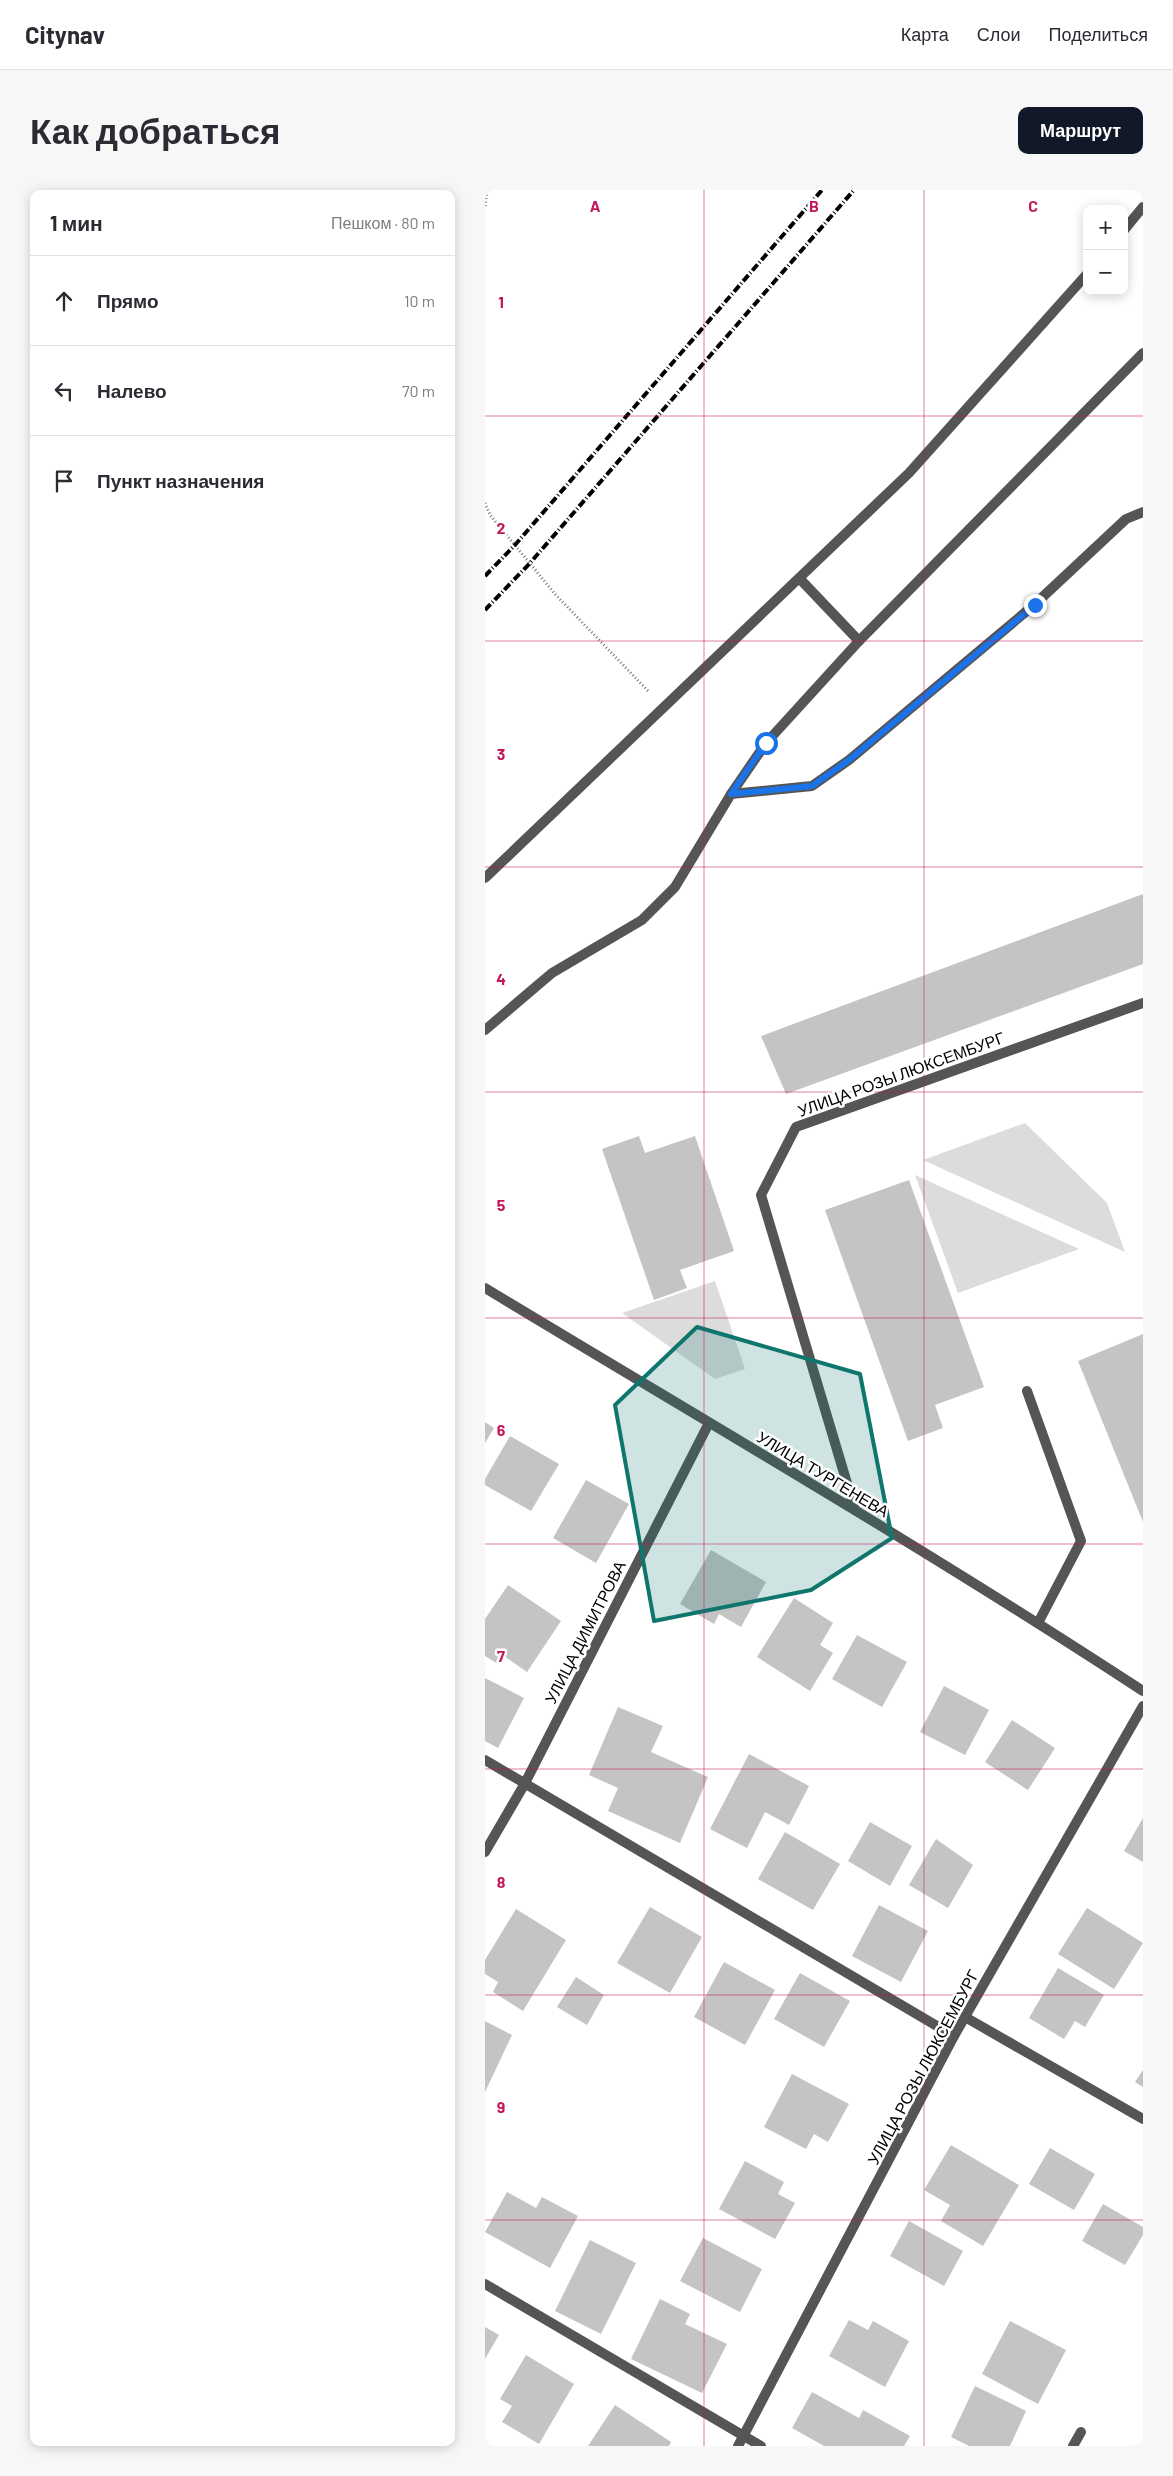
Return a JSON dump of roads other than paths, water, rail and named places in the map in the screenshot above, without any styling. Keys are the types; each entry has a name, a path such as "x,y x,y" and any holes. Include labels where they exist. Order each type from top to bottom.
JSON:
{"street":[{"path":"1128,225 1143,207"},
{"path":"485,878 909,473 1083,278"},
{"path":"485,1030 552,973 642,920 675,887 731,794 766,743 859,640 1143,353"},
{"path":"731,794 812,786 849,760 1035,605 1126,518 1143,512"},
{"path":"800,579 859,640"},
{"name":"УЛИЦА РОЗЫ ЛЮКСЕМБУРГ","path":"855,1510 761,1195 795,1127 1143,1003"},
{"name":"УЛИЦА ТУРГЕНЕВА","path":"485,1288 1038,1622 1143,1691"},
{"path":"1027,1392 1081,1541 1038,1622"},
{"name":"УЛИЦА ДИМИТРОВА","path":"485,1852 524,1785 709,1423"},
{"name":"УЛИЦА РОЗЫ ЛЮКСЕМБУРГ","path":"741,2442 965,2017 1143,1706"},
{"path":"485,1760 524,1785 955,2036"},
{"path":"965,2017 1143,2119"},
{"path":"485,2284 741,2442 761,2446"},
{"path":"1073,2446 1081,2432"}],"railway":[{"path":"485,576 515,545 822,190"},
{"path":"485,610 530,563 854,190"}]}
